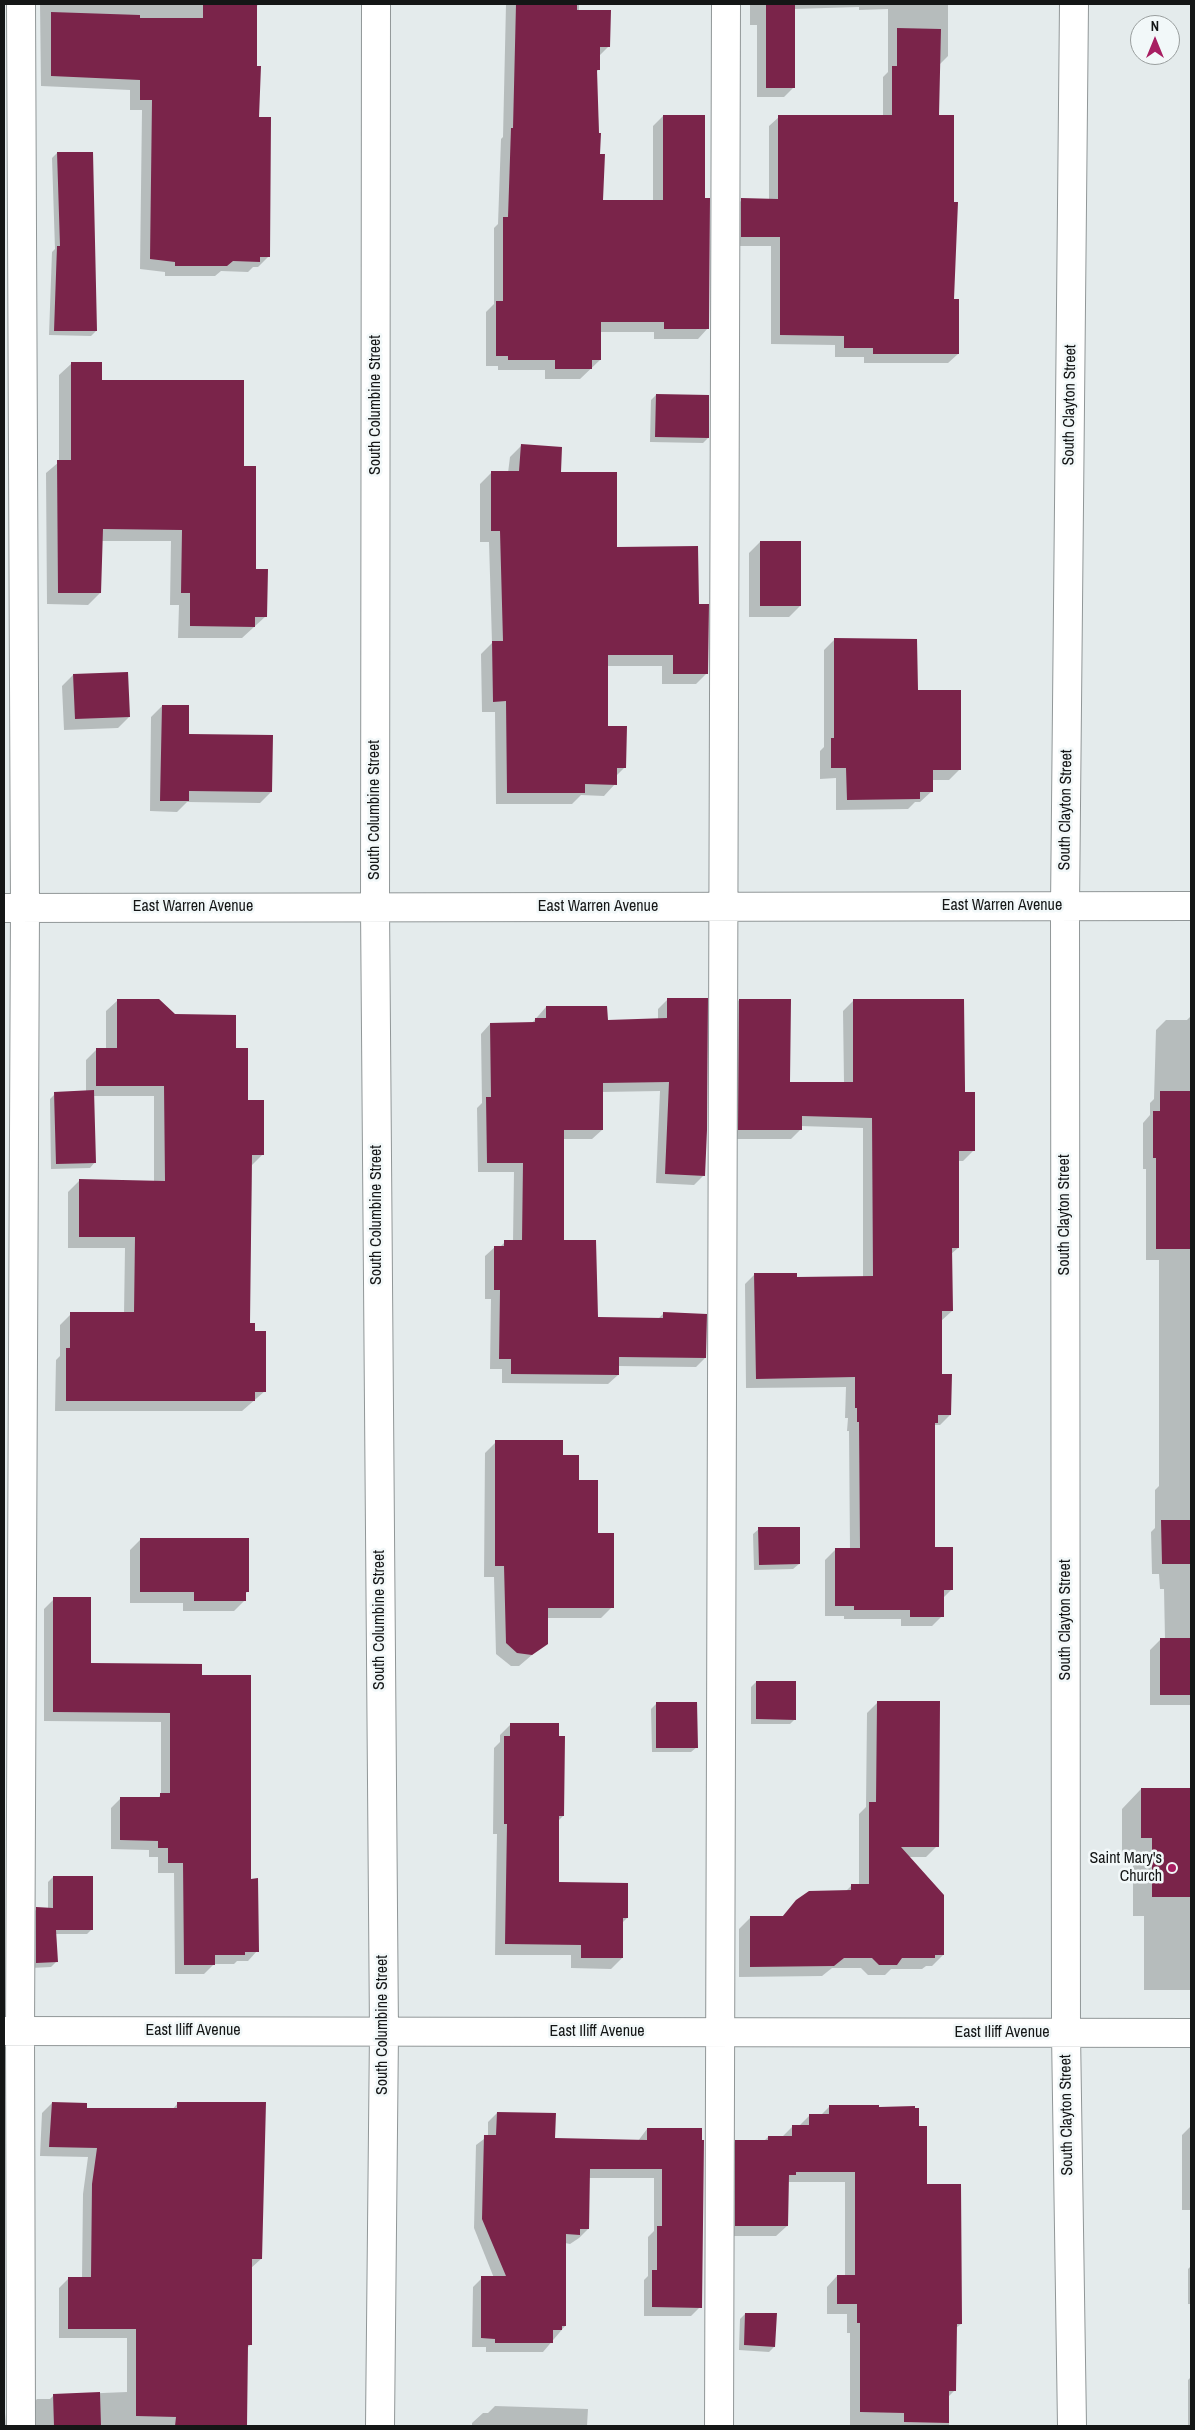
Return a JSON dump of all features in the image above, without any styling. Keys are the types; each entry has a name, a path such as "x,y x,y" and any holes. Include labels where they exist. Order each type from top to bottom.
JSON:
{"street":[{"path":"21,4 12,66 14,908 12,2031 21,2426"},
{"name":"South Columbine Street","path":"376,4 375,907 384,2031 380,2426"},
{"path":"719,2426 726,4"},
{"name":"South Clayton Street","path":"1072,2426 1066,2033 1065,906 1074,4"},
{"name":"East Warren Avenue","path":"14,908 1191,906"},
{"name":"East Iliff Avenue","path":"12,2031 1191,2033"}],"building":[{"path":"203,4 257,4 257,66 261,66 259,117 271,117 270,257 260,257 260,262 233,261 227,266 175,266 175,262 150,259 152,100 140,100 140,80 51,76 51,12 140,15 140,18 203,18"},
{"path":"516,4 577,4 577,10 611,10 610,47 600,47 600,70 597,70 599,133 601,133 600,154 605,154 603,200 663,200 663,115 705,115 705,198 710,198 709,329 664,329 664,322 601,322 601,360 592,360 592,369 555,369 555,360 508,360 508,356 496,356 496,301 503,301 503,217 508,217 511,128 513,128"},
{"path":"766,4 795,4 795,88 766,88"},
{"path":"897,28 941,29 939,115 954,115 954,202 958,202 954,299 959,299 959,354 873,354 873,348 844,348 844,336 780,335 780,237 741,237 741,198 778,199 778,115 892,115 892,66 897,66"},
{"path":"57,152 93,152 97,331 54,331 57,246 60,246"},
{"path":"71,362 102,362 102,380 244,380 244,466 256,466 256,569 268,569 267,617 255,617 255,627 190,626 190,593 181,593 182,530 103,529 101,593 58,593 57,460 71,460"},
{"path":"656,394 709,395 709,438 655,437"},
{"path":"521,444 562,447 561,472 617,472 617,547 698,546 699,604 709,604 708,674 673,674 673,655 608,655 608,726 627,726 626,768 617,768 617,785 585,784 585,793 507,793 506,701 493,702 492,641 503,641 500,531 491,531 491,471 519,471"},
{"path":"760,541 801,541 801,606 760,606"},
{"path":"834,638 917,639 918,690 961,690 961,770 933,770 933,792 920,792 920,799 847,800 846,768 831,768 831,738 834,738"},
{"path":"128,672 130,717 75,719 73,674"},
{"path":"162,705 189,705 189,734 273,735 272,792 189,791 189,801 160,801"},
{"path":"667,998 708,998 705,1176 665,1174 669,1082 603,1083 603,1130 564,1130 564,1240 596,1240 598,1317 663,1318 663,1312 707,1314 706,1358 619,1357 619,1375 511,1374 511,1359 499,1359 500,1290 494,1290 494,1246 504,1246 504,1240 522,1240 523,1163 487,1163 486,1097 491,1097 490,1023 535,1022 535,1018 546,1018 546,1006 607,1006 608,1020 667,1018"},
{"path":"117,999 159,999 175,1014 236,1015 236,1048 248,1048 248,1100 264,1100 264,1155 252,1155 250,1323 255,1323 255,1331 266,1331 266,1392 255,1392 255,1401 66,1401 66,1348 70,1348 70,1312 134,1312 135,1237 79,1237 79,1179 165,1181 164,1086 96,1086 96,1048 117,1048"},
{"path":"739,999 791,999 790,1082 853,1082 853,999 964,999 965,1092 975,1092 975,1151 959,1151 959,1248 952,1248 953,1311 942,1311 942,1374 952,1374 951,1415 938,1415 938,1423 935,1423 935,1547 953,1547 953,1590 944,1590 944,1617 910,1617 910,1610 854,1610 854,1606 835,1606 835,1548 860,1548 859,1422 857,1422 857,1408 855,1408 855,1377 756,1379 754,1273 797,1273 797,1277 873,1276 872,1118 802,1116 802,1130 738,1130"},
{"path":"94,1090 96,1163 56,1164 54,1092"},
{"path":"1160,1091 1191,1091 1191,1249 1156,1249 1156,1158 1153,1158 1153,1111 1160,1111"},
{"path":"495,1440 563,1440 563,1455 579,1455 579,1480 598,1480 598,1533 614,1533 614,1608 548,1608 548,1644 532,1655 517,1653 506,1643 504,1566 495,1566"},
{"path":"1161,1520 1191,1520 1191,1564 1162,1564"},
{"path":"758,1527 800,1527 800,1564 759,1565"},
{"path":"140,1538 249,1538 249,1592 246,1592 246,1601 194,1601 194,1592 140,1592"},
{"path":"53,1597 91,1597 91,1663 202,1664 202,1675 251,1675 251,1879 258,1878 259,1952 245,1952 245,1955 215,1955 215,1965 184,1965 183,1863 168,1863 168,1848 158,1848 158,1841 120,1840 120,1797 160,1797 160,1793 170,1793 170,1713 53,1712"},
{"path":"1160,1638 1191,1638 1191,1695 1160,1695"},
{"path":"756,1681 796,1681 796,1720 756,1719"},
{"path":"877,1701 940,1701 939,1847 901,1847 944,1895 944,1955 935,1955 935,1958 902,1958 897,1965 879,1965 872,1958 844,1958 834,1966 750,1967 750,1916 783,1916 796,1900 809,1891 851,1890 851,1884 869,1884 869,1802 876,1802"},
{"path":"656,1702 697,1702 698,1748 656,1748"},
{"path":"510,1723 559,1723 559,1736 565,1736 564,1816 559,1816 559,1882 628,1883 628,1918 623,1918 623,1958 581,1958 581,1945 505,1944 507,1824 504,1824 504,1736 510,1736"},
{"name":"Saint Mary's Church","path":"1141,1788 1191,1788 1191,1897 1152,1897 1152,1838 1141,1838"},
{"path":"53,1876 93,1876 93,1930 56,1930 58,1962 36,1963 36,1907 53,1908"},
{"path":"4,1907 5,1907 4,1965"},
{"path":"52,2102 87,2103 87,2108 177,2108 177,2102 266,2102 262,2259 252,2259 252,2345 248,2345 247,2426 175,2426 176,2417 136,2416 136,2329 68,2329 68,2277 91,2277 92,2184 97,2148 49,2147"},
{"path":"829,2105 915,2106 915,2108 919,2108 919,2126 927,2126 927,2184 961,2184 962,2324 957,2324 956,2391 949,2391 949,2423 904,2422 904,2413 860,2412 860,2323 857,2323 857,2304 837,2304 837,2275 855,2275 855,2172 796,2172 796,2175 789,2175 788,2226 735,2226 735,2140 768,2140 768,2136 792,2136 792,2125 809,2125 809,2114 829,2114"},
{"path":"497,2112 556,2113 555,2138 647,2140 647,2128 702,2128 702,2140 704,2140 702,2308 652,2307 652,2270 657,2270 657,2226 662,2226 662,2169 590,2169 589,2229 580,2229 580,2235 566,2234 566,2326 562,2326 562,2330 553,2330 553,2343 495,2343 495,2339 481,2338 481,2276 506,2276 482,2219 484,2135 496,2135"},
{"path":"745,2313 777,2313 775,2347 744,2345"},
{"path":"100,2392 101,2426 54,2426 53,2394"}],"place":[{"name":"Saint Mary's Church","path":"1172,1868"}]}
